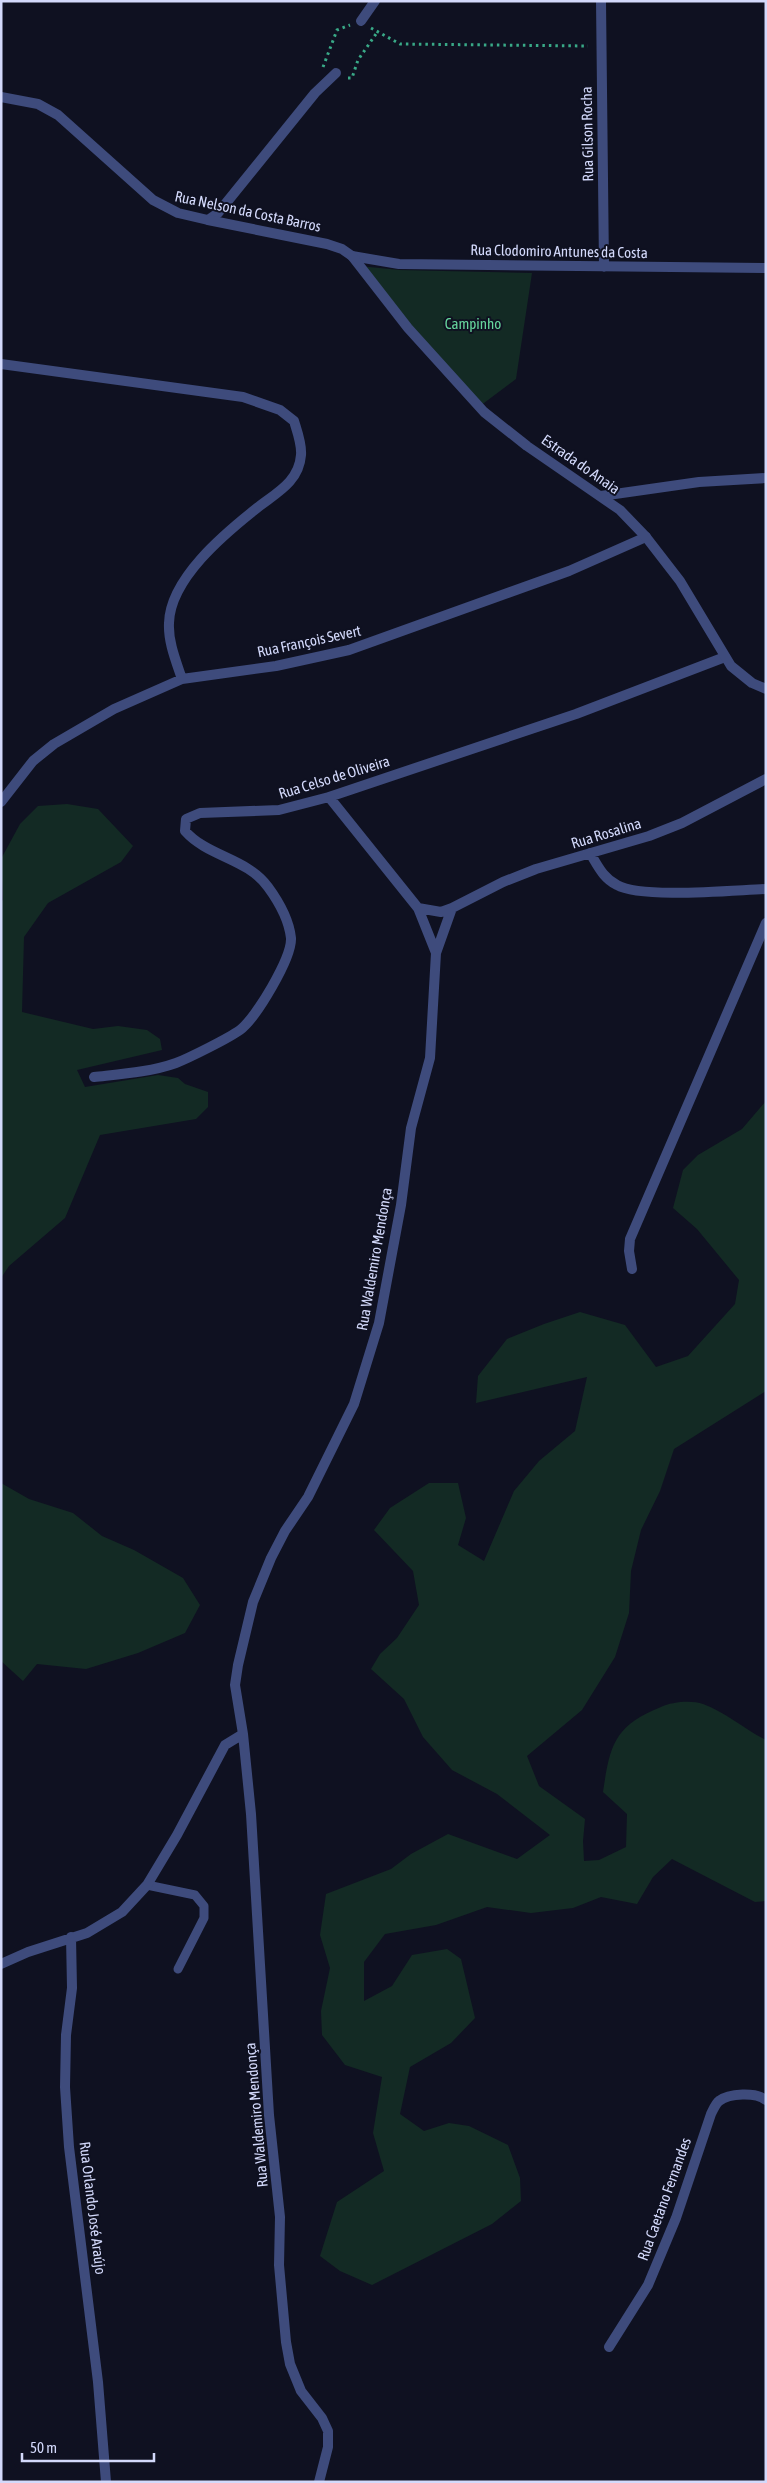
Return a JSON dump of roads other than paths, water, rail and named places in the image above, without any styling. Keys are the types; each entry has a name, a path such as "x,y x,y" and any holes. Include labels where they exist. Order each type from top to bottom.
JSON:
{"street":[{"path":"361,21 375,1"},
{"name":"Rua Gilson Rocha","path":"601,1 604,267"},
{"path":"208,220 218,213 326,82 336,73"},
{"name":"Rua Nelson da Costa Barros","path":"1,97 38,104 58,115 153,200 178,212 208,220 328,244 342,249 352,256 365,272"},
{"name":"Rua Clodomiro Antunes da Costa","path":"352,256 400,264 766,268"},
{"name":"Estrada do Anaia","path":"365,272 408,328 484,412 527,446 620,510 646,537 680,581 725,658 739,673 766,689"},
{"path":"1,364 243,397 280,410 294,421 301,454 296,473 282,492 258,508 200,562 180,585 171,602 168,624 171,646 182,679"},
{"path":"601,496 690,483 766,478"},
{"name":"Rua François Severt","path":"1,802 33,761 54,744 114,709 182,679 276,666 349,650 569,571 646,537"},
{"name":"Rua Celso de Oliveira","path":"94,1077 176,1063 241,1029 265,997 285,963 291,941 288,924 268,886 251,869 203,847 191,838 185,831 186,819 200,813 279,810 329,797 576,714 725,658"},
{"name":"Rua Rosalina","path":"418,908 440,912 452,908 503,882 536,869 649,836 682,823 766,779"},
{"name":"Rua Waldemiro Mendonça","path":"319,2482 328,2447 328,2431 322,2418 300,2391 290,2364 286,2342 279,2266 280,2217 269,2115 260,1940 243,1734 235,1685 253,1602 271,1558 285,1531 308,1497 354,1404 379,1324 400,1206 411,1128 430,1058 436,953 418,908 329,797"},
{"path":"590,854 603,875 618,886 634,891 702,892 766,889"},
{"path":"436,953 452,908"},
{"path":"632,1269 630,1239 766,923"},
{"path":"1,1964 87,1932 122,1912 147,1885 177,1835 219,1753 225,1745 243,1734"},
{"name":"Rua Orlando José Araújo","path":"70,1938 72,1988 66,2035 65,2087 70,2148 96,2363 106,2482"},
{"name":"Rua Caetano Fernandes","path":"609,2347 648,2285 676,2218 711,2114 718,2101 731,2096 751,2095 766,2100"}],"lane":[{"path":"147,1885 196,1895 204,1906 204,1918 178,1969"}],"park label":[{"name":"Campinho","path":"473,323"}]}
